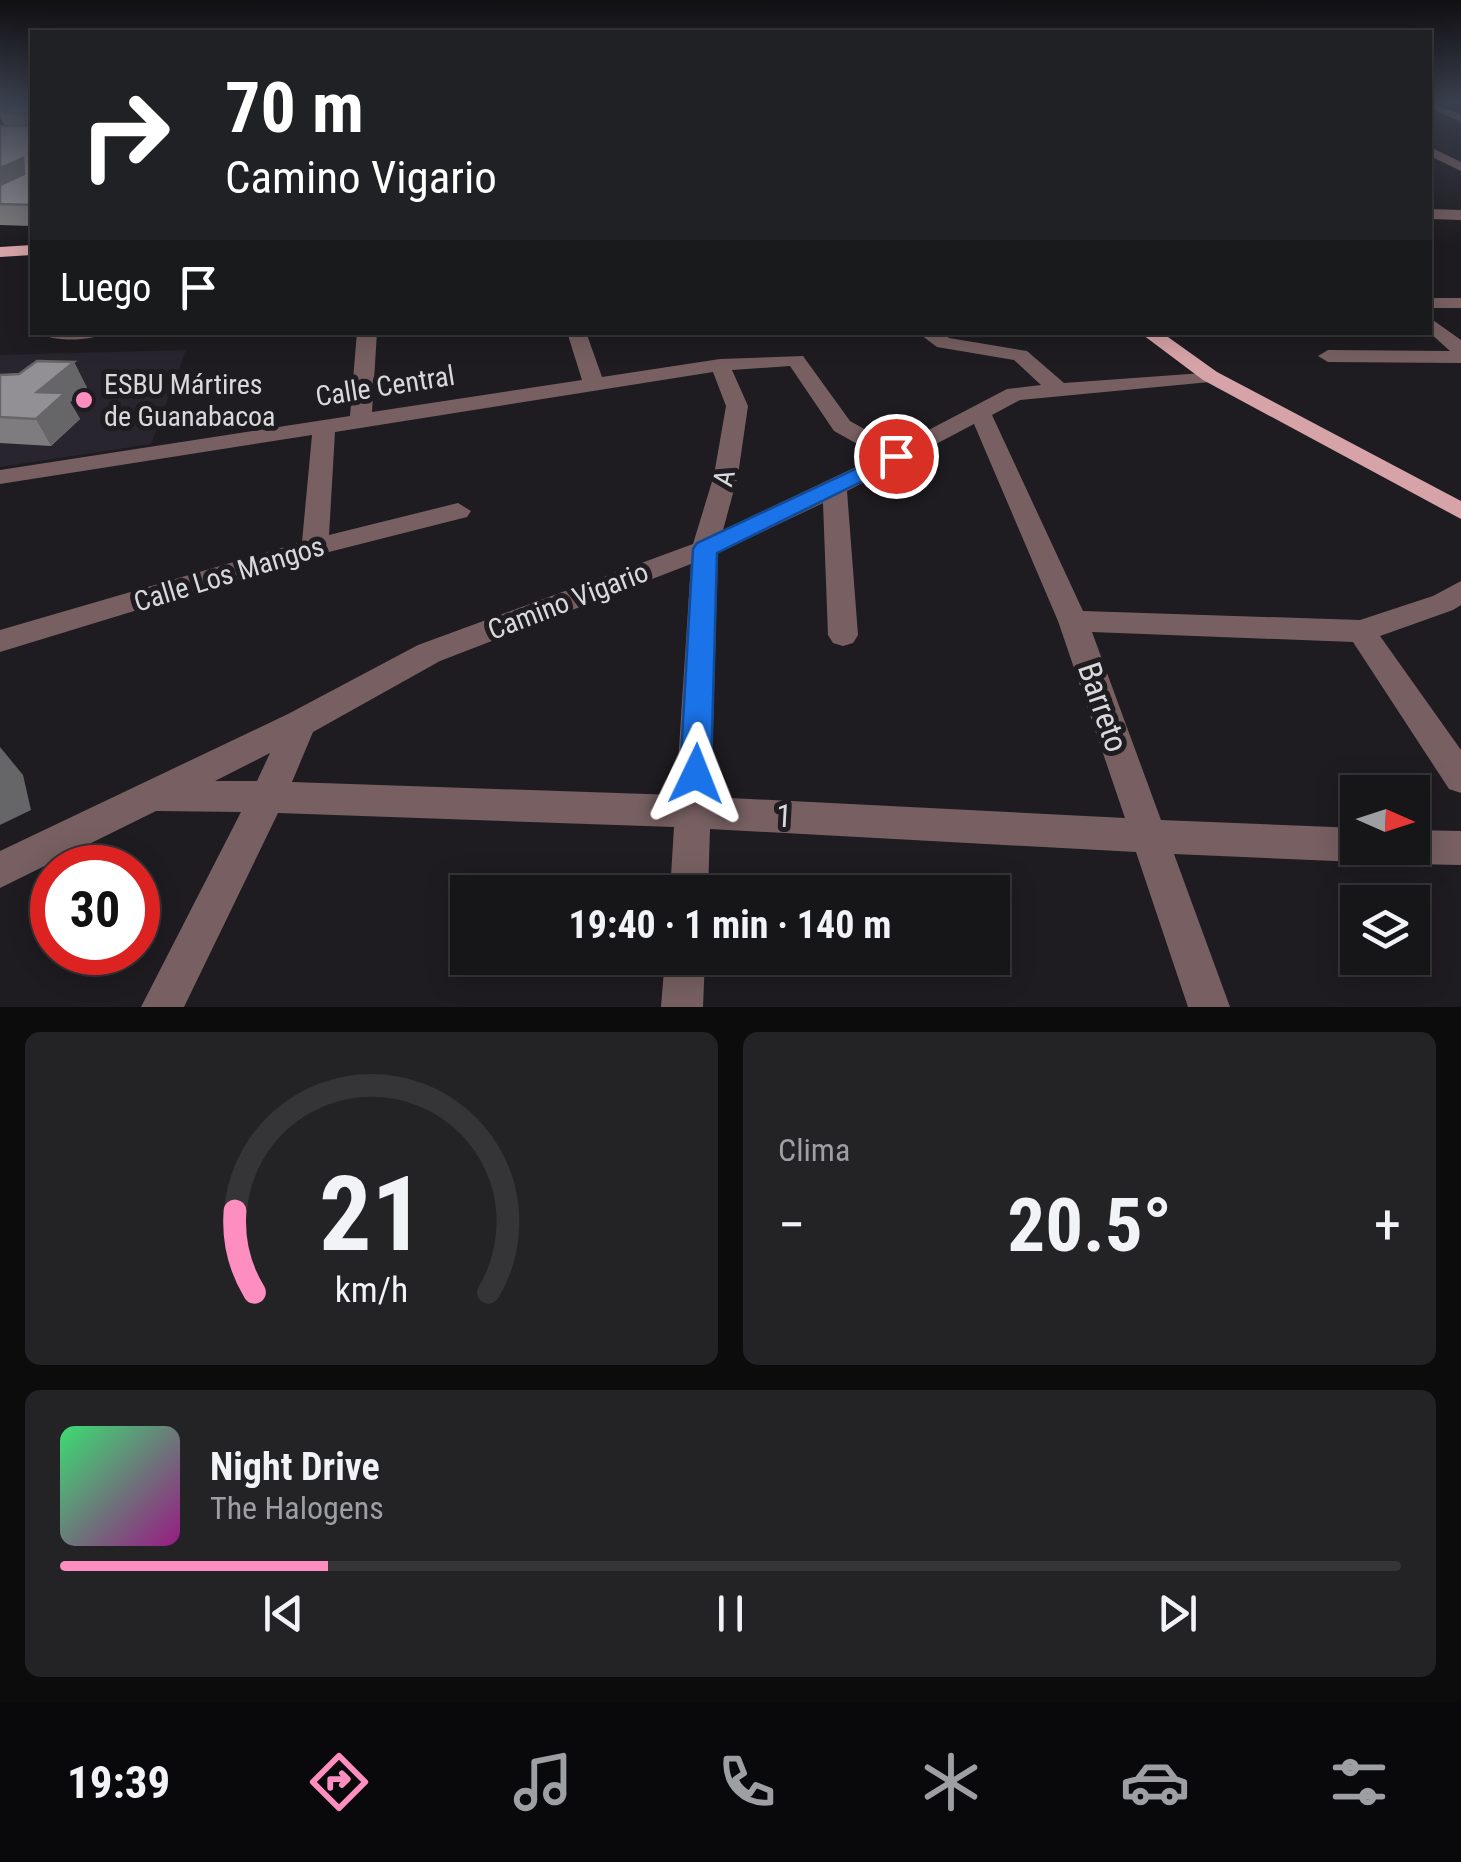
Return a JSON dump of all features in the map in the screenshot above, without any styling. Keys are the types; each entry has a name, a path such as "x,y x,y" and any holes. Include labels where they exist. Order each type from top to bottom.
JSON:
{"main road":[{"path":"0,252 30,250"},
{"path":"1152,335 1210,376 1461,511"}],"street":[{"path":"1433,154 1461,154"},
{"path":"1433,154 1461,167"},
{"path":"1432,214 1461,215"},
{"path":"1432,303 1461,303"},
{"path":"1432,326 1461,354"},
{"path":"362,419 367,335"},
{"path":"577,335 594,385"},
{"path":"928,335 944,343 1020,355 1059,390"},
{"path":"1328,356 1461,354"},
{"name":"Calle Central","path":"0,477 720,365 799,360 842,426 896,456"},
{"name":"A","path":"690,875 705,549 726,475 737,406 720,365"},
{"name":"Camino Vigario","path":"0,870 300,722 429,653 705,549 835,488 1014,394 1210,376"},
{"name":"Barreto","path":"980,414 1073,621 1209,1007"},
{"path":"315,547 324,426"},
{"path":"835,488 843,636"},
{"name":"Calle Los Mangos","path":"0,641 315,547 458,511"},
{"path":"1073,621 1362,631 1443,603 1461,591"},
{"path":"1362,631 1461,778"},
{"path":"162,1007 268,796 300,722"},
{"name":"1","path":"150,796 268,796 694,811 1149,838 1340,844"},
{"path":"1430,847 1461,848"},
{"path":"682,1007 684,975"}],"shaded area":[{"name":"ESBU Mártires de Guanabacoa","path":"186,350 151,444 0,467 0,355"}],"building":[{"path":"0,150 30,150 30,205 0,204 0,185 24,174 23,158 0,168"},
{"path":"37,361 74,362 37,392 65,393 36,419 0,417 0,375 19,374"}],"place":[{"name":"ESBU Mártires de Guanabacoa","path":"84,400"}],"route":[{"path":"696,774 705,549 896,456"}]}
